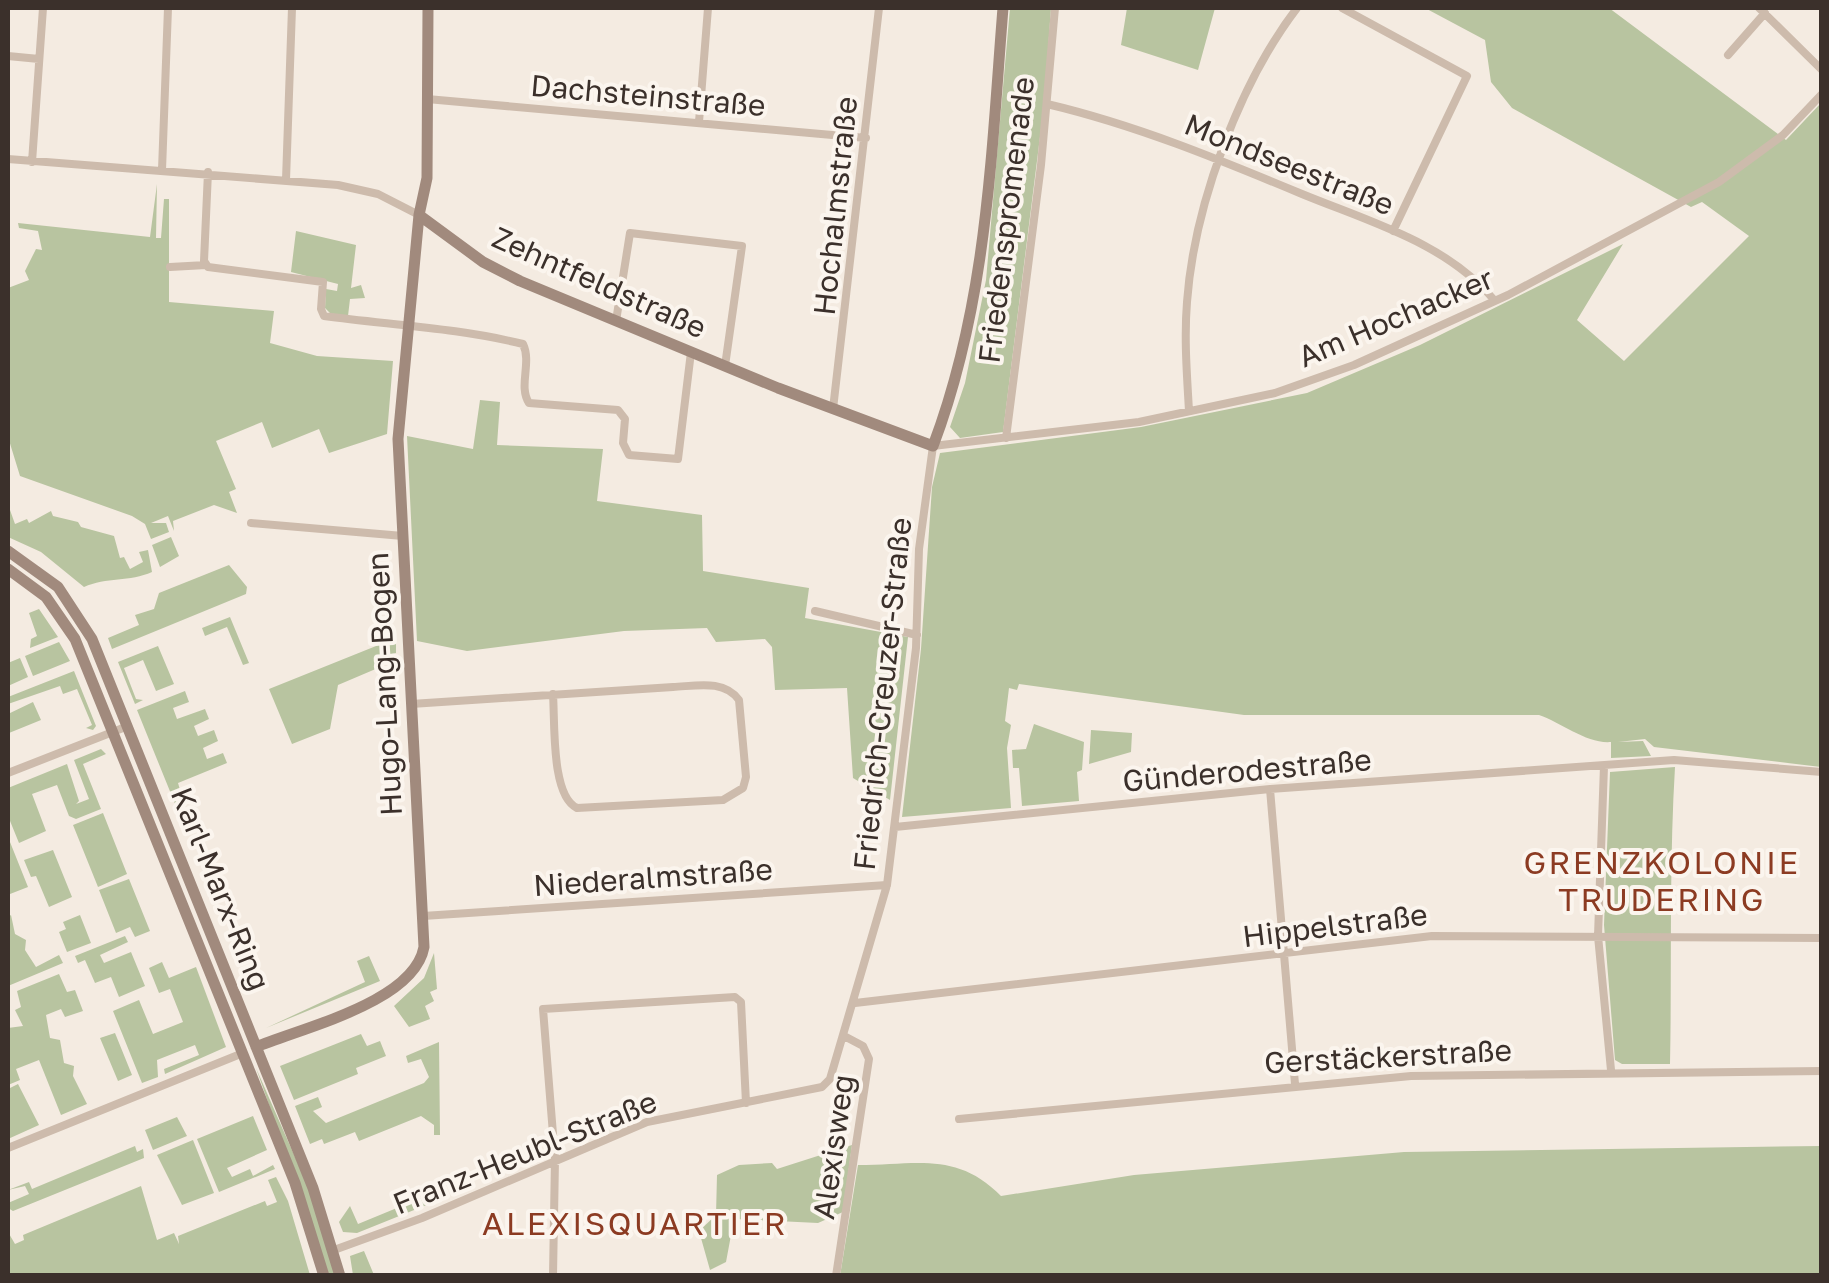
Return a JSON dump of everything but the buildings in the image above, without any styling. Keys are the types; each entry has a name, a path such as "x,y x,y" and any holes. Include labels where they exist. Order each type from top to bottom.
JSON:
{"street":[{"path":"32,162 43,8"},
{"path":"162,170 168,8"},
{"path":"286,180 292,8"},
{"name":"Hugo-Lang-Bogen","path":"256,1047 388,994 408,980 422,956 398,439 419,215 426,178 428,8"},
{"path":"699,122 708,8"},
{"name":"Hochalmstraße","path":"834,409 879,8"},
{"name":"Friedenspromenade","path":"934,446 965,350 984,246 1004,8"},
{"name":"Friedenspromenade","path":"1006,438 1047,104 1054,8"},
{"path":"1189,411 1187,300 1200,221 1256,76 1297,8"},
{"path":"1342,8 1467,76 1393,231"},
{"path":"1728,55 1762,10 1822,70"},
{"path":"8,56 39,59"},
{"name":"Am Hochacker","path":"934,446 1189,411 1274,393 1316,379 1495,302 1719,182 1783,135 1822,94"},
{"name":"Dachsteinstraße","path":"427,99 866,138"},
{"name":"Mondseestraße","path":"1047,104 1128,125 1393,231 1440,253 1475,277 1495,302"},
{"name":"Zehntfeldstraße","path":"8,159 208,172 370,191 419,215 492,267 616,322 934,446"},
{"path":"206,265 208,172"},
{"path":"616,322 630,234 742,246 725,366"},
{"path":"170,267 206,265 323,282 320,309 324,316 457,330 479,339 522,344 527,355 524,396 529,404 618,410 624,420 626,452 678,460 691,352"},
{"name":"Friedrich-Creuzer-Straße","path":"856,1003 887,885 917,635 920,549 934,446"},
{"path":"250,522 402,536"},
{"name":"Karl-Marx-Ring","path":"8,552 45,574 75,608 128,726 256,1047 334,1250 340,1276"},
{"name":"Karl-Marx-Ring","path":"8,568 46,597 65,622 114,732 295,1183 324,1276"},
{"path":"815,611 917,635"},
{"path":"411,704 553,694 691,686 728,688 740,707 746,777 742,788 723,800 577,808 568,804 560,786 553,694"},
{"path":"8,773 128,726"},
{"name":"Günderodestraße","path":"895,827 1270,789 1604,766 1719,762 1822,772"},
{"path":"1604,766 1598,936 1611,1070"},
{"path":"1270,789 1295,1084"},
{"name":"Niederalmstraße","path":"423,916 887,885"},
{"name":"Hippelstraße","path":"856,1003 1025,980 1285,956 1432,936 1822,938"},
{"path":"553,1276 555,1159 543,1009 739,999 746,1103"},
{"name":"Franz-Heubl-Straße","path":"334,1250 422,1218 647,1122 827,1084 856,1003"},
{"name":"Alexisweg","path":"836,1276 869,1060 863,1046 846,1036"},
{"path":"8,1148 256,1047"},
{"name":"Gerstäckerstraße","path":"960,1118 1295,1084 1611,1070 1822,1071"}],"green space":[{"path":"1010,8 1051,8 1044,105 1003,432 960,438 950,427 965,383 986,280"},
{"path":"1127,8 1215,8 1198,70 1121,45"},
{"path":"1425,8 1609,8 1786,140 1821,103 1821,767 1654,747 1645,739 1618,742 1643,741 1651,756 1611,758 1611,742 1584,736 1539,715 1244,715 1019,684 1017,690 1009,688 1005,721 1011,725 1007,748 1011,808 902,817 921,649 932,487 940,453 1141,427 1307,393 1420,345 1623,244 1577,320 1624,361 1749,236 1702,202 1691,207 1512,108 1491,82 1485,40"},
{"path":"157,184 156,238 161,238 164,199 169,199 169,302 274,311 270,343 317,356 393,361 387,434 329,453 319,429 272,448 262,422 216,441 236,489 229,492 237,513 214,505 173,521 174,531 168,516 151,523 166,523 169,532 151,539 145,524 132,516 20,476 8,437 8,288 29,280 25,271 36,249 42,250 38,231 19,228 18,223 150,237"},
{"path":"296,231 356,245 351,288 361,285 365,298 350,299 348,316 331,314 325,308 326,289 337,291 338,284 291,272"},
{"path":"480,400 500,402 497,445 603,449 597,501 702,515 703,571 809,588 805,618 908,637 890,800 853,778 847,688 775,690 772,647 765,639 716,642 707,628 624,631 467,651 417,641 407,436 473,449"},
{"path":"10,510 15,524 27,519 29,523 51,511 53,516 114,536 120,558 124,557 130,569 143,562 139,552 148,550 152,572 84,587 41,552 8,537"},
{"path":"171,537 179,556 160,567 152,545"},
{"path":"229,565 247,587 246,594 112,649 108,638 139,625 135,615 154,609 159,593"},
{"path":"39,609 58,637 30,648 31,639 37,636 29,613"},
{"path":"230,617 249,663 243,665 227,627 205,636 202,628"},
{"path":"396,638 396,653 381,656 378,668 338,685 330,729 292,744 269,689"},
{"path":"59,642 70,661 33,676 25,656"},
{"path":"158,646 174,684 156,691 143,660 124,668 136,699 143,700 135,704 118,662"},
{"path":"20,658 28,677 8,686 8,663"},
{"path":"74,671 96,726 93,730 86,728 92,725 77,689 63,694 60,686 8,704 8,697"},
{"path":"185,691 189,702 173,708 177,719 205,709 209,719 194,726 198,736 214,730 218,741 203,748 207,759 223,753 227,763 178,783 187,813 180,816 137,710"},
{"path":"33,702 41,720 9,733 8,714"},
{"path":"1034,724 1084,742 1082,770 1077,772 1079,801 1022,806 1019,768 1013,768 1012,750 1026,749"},
{"path":"1091,730 1132,733 1131,752 1089,764"},
{"path":"101,749 106,754 83,764 101,809 76,819 69,816 57,785 32,794 46,831 19,843 8,816 8,788 67,764 79,801 76,804 89,799 74,760"},
{"path":"1675,767 1670,1064 1622,1064 1615,1060 1604,925 1610,772"},
{"path":"103,813 127,874 98,887 73,825"},
{"path":"8,837 28,887 10,894 8,887"},
{"path":"53,850 72,897 49,907 36,876 31,877 24,860"},
{"path":"129,879 150,931 135,937 130,927 116,933 99,890"},
{"path":"11,915 15,934 26,940 25,950 36,967 59,955 63,963 8,986 8,917"},
{"path":"80,915 91,943 67,952 59,932 66,929 63,922"},
{"path":"125,936 128,942 100,955 104,963 131,952 145,986 119,997 111,977 95,983 85,960 78,963 75,956"},
{"path":"434,953 437,989 430,992 434,1001 425,1006 430,1019 409,1027 394,1006 424,978"},
{"path":"369,956 380,981 266,1028 365,982 357,961"},
{"path":"162,962 169,978 196,967 226,1047 165,1074 164,1069 199,1055 195,1045 157,1060 158,1077 142,1083 113,1011 139,1000 153,1034 183,1022 170,989 159,993 149,968"},
{"path":"59,974 67,992 75,990 83,1011 65,1017 61,1009 46,1015 50,1038 60,1040 64,1063 74,1066 73,1076 87,1104 61,1115 39,1060 16,1069 20,1080 8,1085 8,1028 23,1026 15,1010 21,1007 17,991"},
{"path":"115,1033 132,1075 118,1081 100,1038"},
{"path":"361,1034 367,1046 380,1041 386,1056 356,1068 358,1074 294,1100 280,1066"},
{"path":"439,1042 440,1135 434,1135 434,1125 421,1116 359,1141 355,1132 324,1144 322,1139 310,1144 295,1106 318,1097 322,1107 313,1111 326,1123 424,1083 429,1077 421,1059 408,1063 406,1056"},
{"path":"256,1068 309,1189 335,1275 329,1275"},
{"path":"18,1084 39,1125 8,1139 8,1089"},
{"path":"253,1116 267,1150 227,1168 232,1177 250,1169 253,1176 273,1165 275,1169 219,1192 197,1139"},
{"path":"177,1117 187,1136 153,1150 145,1130"},
{"path":"193,1140 214,1193 182,1205 157,1155"},
{"path":"852,1145 843,1212 818,1223 734,1219 726,1262 710,1270 699,1231 716,1215 717,1175 739,1165 772,1163 777,1169"},
{"path":"135,1146 137,1152 143,1149 144,1158 13,1211 8,1208 8,1203 29,1194 25,1186 8,1190 29,1182 32,1189"},
{"path":"1821,1146 1821,1275 840,1276 858,1165 952,1166 985,1182 1001,1196 1134,1175 1404,1152"},
{"path":"276,1177 288,1201 310,1275 8,1275 8,1232 15,1244 24,1240 23,1235 141,1186 157,1240 174,1233 179,1244 178,1236 265,1201 267,1206 277,1202 268,1180"},
{"path":"426,1196 429,1204 357,1233 343,1232 339,1222 350,1206 358,1224"},
{"path":"364,1251 374,1275 353,1275 350,1256"}],"district":[{"name":"GRENZKOLONIE TRUDERING","path":"1662,882"},
{"name":"ALEXISQUARTIER","path":"635,1224"}]}
